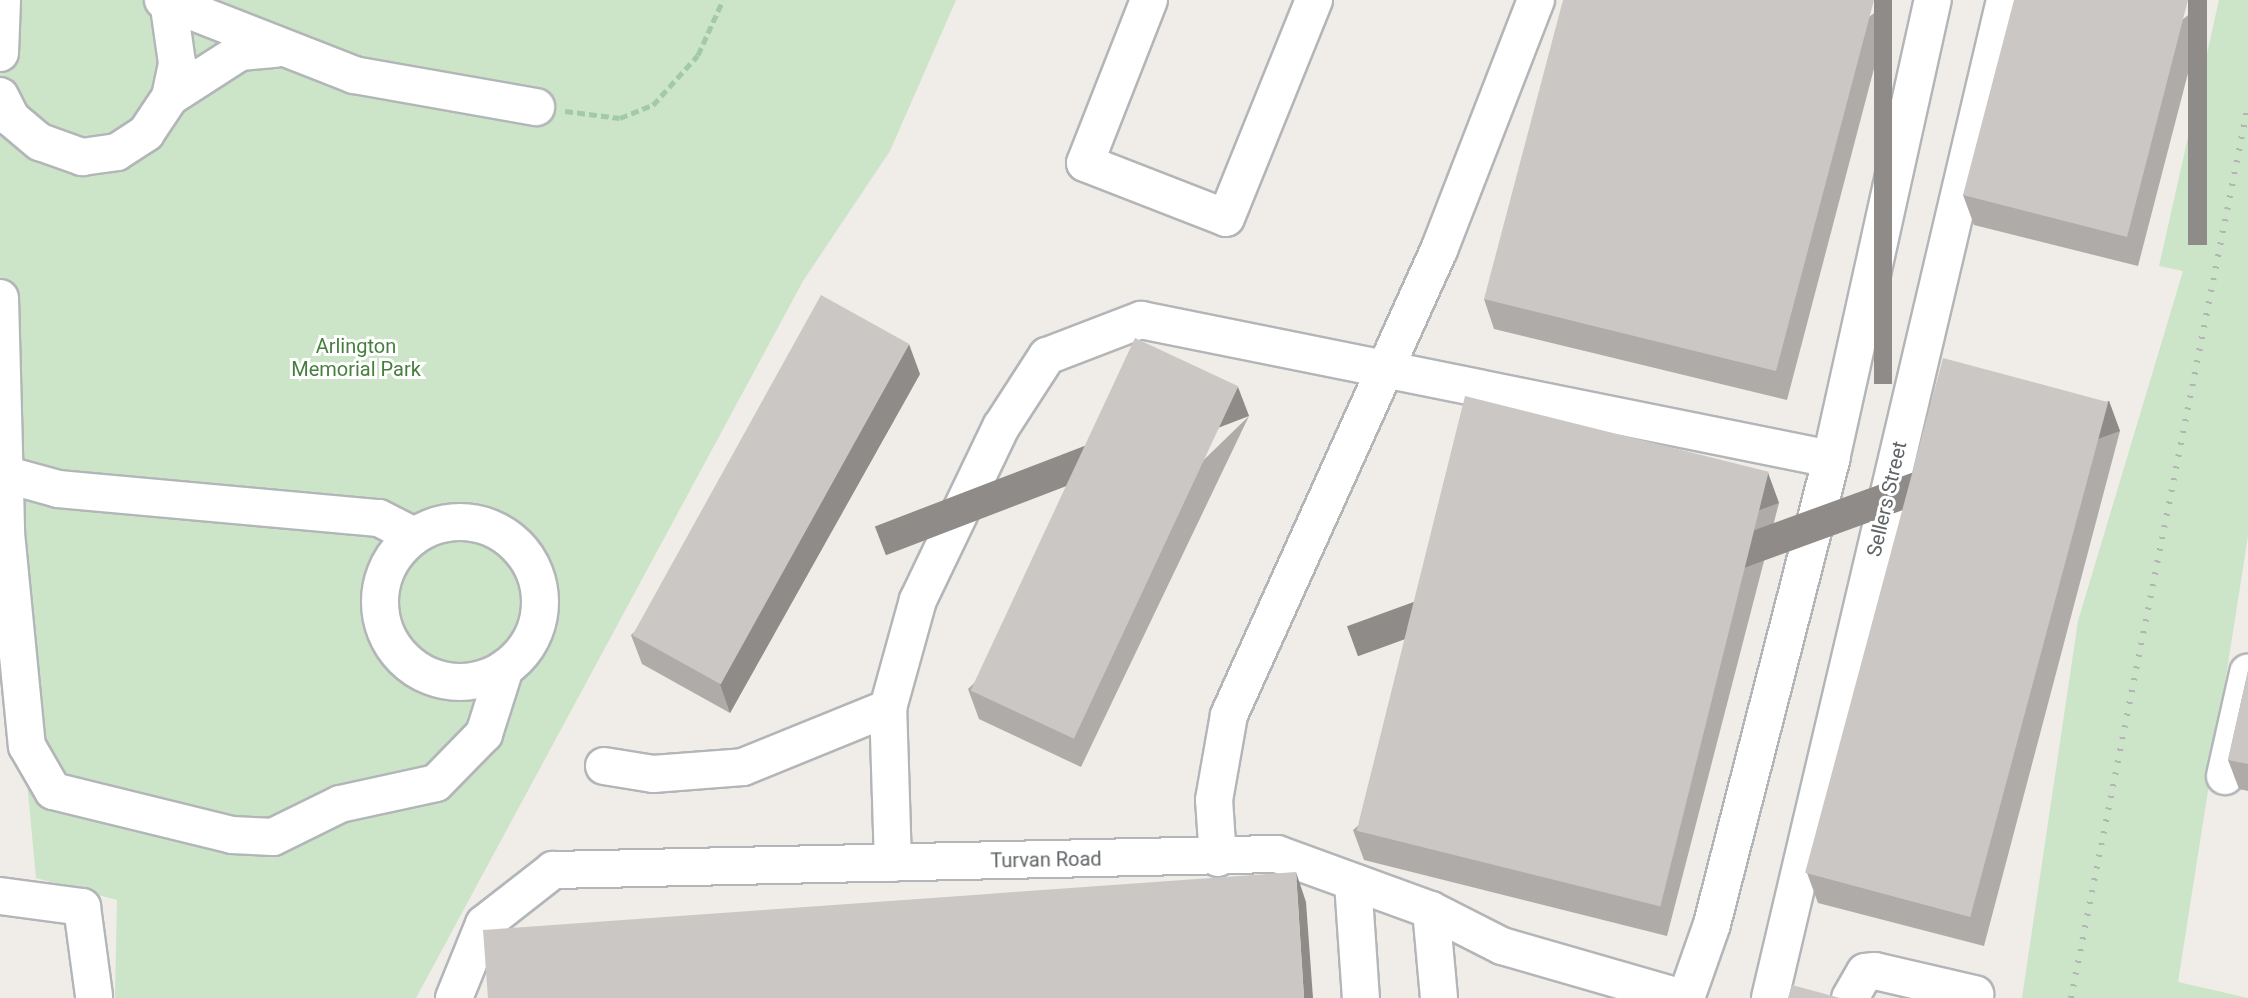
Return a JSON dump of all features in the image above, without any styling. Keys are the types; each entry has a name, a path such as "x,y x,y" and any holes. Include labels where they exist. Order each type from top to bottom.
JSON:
{"street":[{"path":"166,0 276,49 354,75 536,107"},
{"path":"0,96 11,118 40,142 82,157 117,152 146,133 170,97 177,63 166,0"},
{"path":"1149,0 1085,163 1226,218 1314,0"},
{"path":"1218,858 1214,800 1229,715 1380,374 1439,250 1536,0"},
{"path":"1684,998 1712,924 1831,459 1933,0"},
{"name":"Sellers Street","path":"1778,996 2005,0"},
{"path":"170,97 240,52 276,49"},
{"path":"0,298 4,474 27,746 38,775 69,799 273,837 340,804 436,783 484,734 505,668"},
{"path":"893,863 888,708 918,600 1001,427 1047,356 1141,320 1380,374 1831,459"},
{"path":"4,474 58,489 379,518 414,536"},
{"path":"458,521 486,525 529,560 540,614 531,641 505,668 471,682 446,682 402,659 387,638 380,590 389,563 414,536 458,521"},
{"path":"2225,776 2248,673"},
{"path":"604,766 653,774 743,767 888,708"},
{"name":"Turvan Road","path":"454,998 484,924 553,870 1218,858 1277,854 1431,910 1502,946 1684,998"},
{"path":"1353,882 1361,998"},
{"path":"0,896 82,907 94,996"},
{"path":"1431,910 1439,998"},
{"path":"1850,998 1865,972 1875,971 1975,994"}],"path":[{"path":"536,107 620,118 653,105 698,55 723,0"}],"green space":[{"name":"Arlington Memorial Park","path":"0,0 956,0 890,151 803,281 416,998 115,998 117,900 36,878 0,491"},
{"path":"2219,0 2248,0 2248,536 2178,982 2248,998 2022,998 2078,621 2183,271 2159,266"}],"building":[{"path":"1563,0 1874,0 1776,371 1484,299"},
{"path":"2014,0 2188,0 2127,237 1963,195"},
{"path":"821,295 909,344 721,684 632,635"},
{"path":"1135,338 1238,386 1074,739 971,691"},
{"path":"1943,358 2108,402 1970,917 1805,873"},
{"path":"1465,396 1769,472 1660,906 1357,831"},
{"path":"2248,671 2248,764 2228,760"},
{"path":"1296,872 1304,998 488,998 483,930"},
{"path":"1792,985 1840,998 1788,998"}],"railway":[{"path":"2071,998 2248,105"}]}
